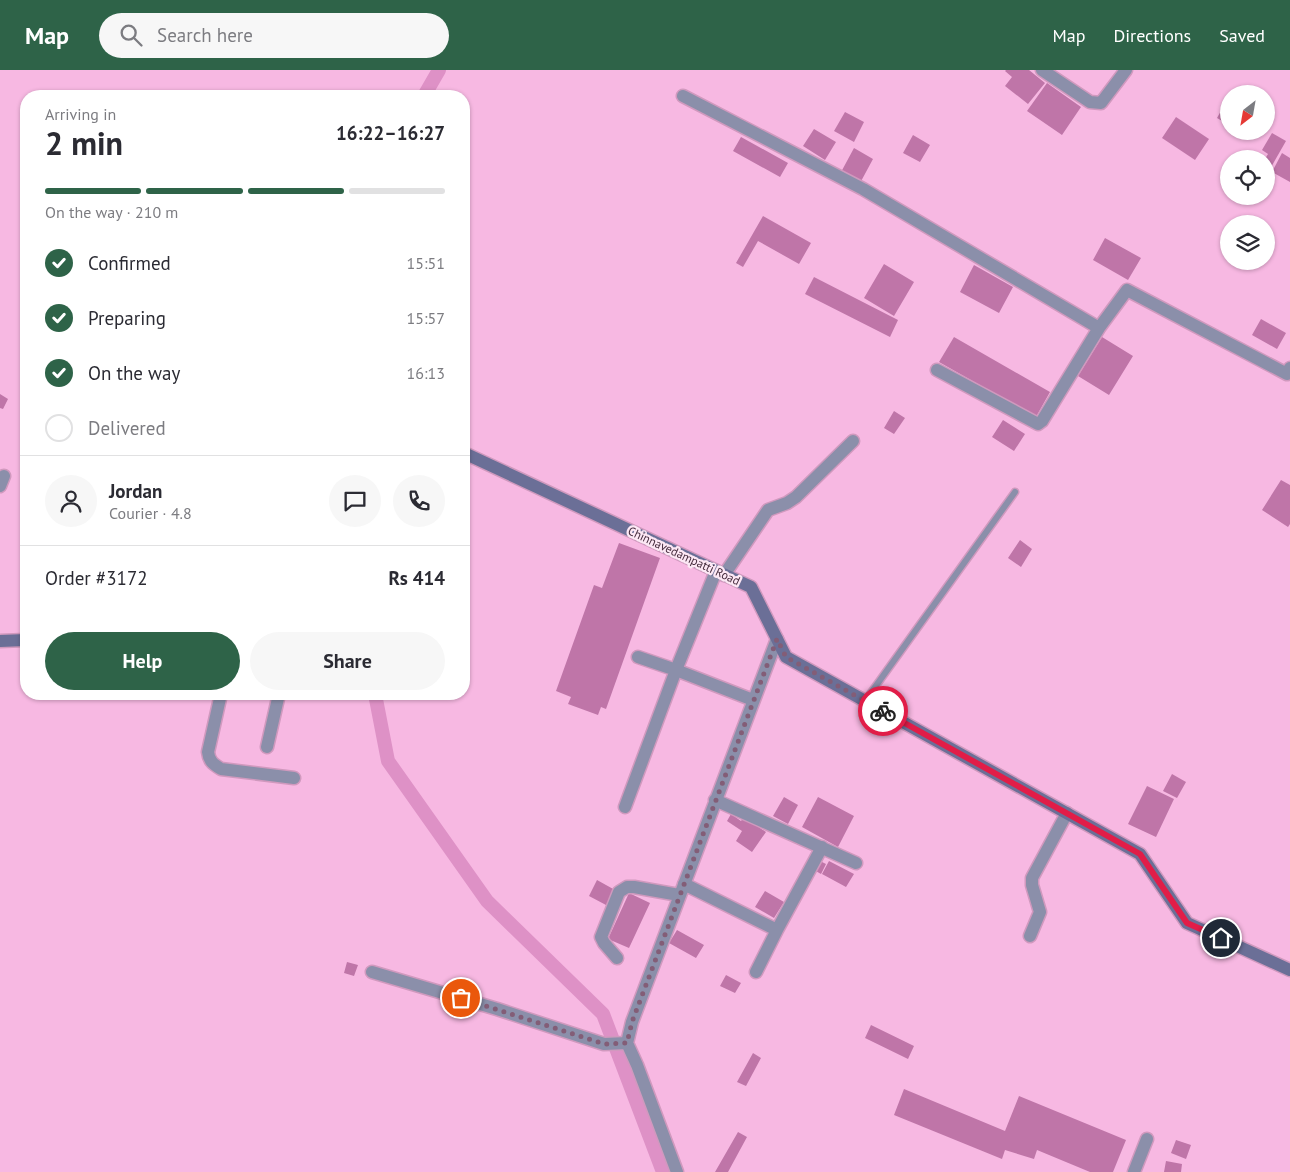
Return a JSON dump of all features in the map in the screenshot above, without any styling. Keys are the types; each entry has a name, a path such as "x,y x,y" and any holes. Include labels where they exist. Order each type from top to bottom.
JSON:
{"street":[{"path":"1042,70 1090,102 1101,103 1126,70"},
{"path":"683,96 862,189 1099,328"},
{"path":"937,370 1038,424 1042,421 1099,328 1127,290 1287,374 1290,368"},
{"path":"625,807 676,670 720,573 768,510 788,503 796,497 853,441"},
{"name":"Chinnavedampatti Road","path":"470,456 751,587 786,657 1140,854 1187,923 1290,970"},
{"path":"677,1172 627,1043 632,1022 777,639"},
{"path":"0,641 20,640"},
{"path":"638,657 754,700"},
{"path":"220,700 208,752 213,764 221,769 294,778"},
{"path":"267,747 278,700"},
{"path":"715,800 856,863"},
{"path":"1030,936 1040,912 1032,885 1032,878 1067,813"},
{"path":"756,972 822,847"},
{"path":"617,958 604,943 602,937 619,892 627,887 682,890 778,930"},
{"path":"372,972 497,1009 604,1044 627,1043"},
{"path":"1134,1172 1147,1139"}],"lane":[{"path":"865,701 1015,492"}],"building":[{"path":"1006,70 1029,70 1045,83 1028,104 1005,86 1012,77"},
{"path":"1047,83 1081,107 1062,135 1027,111"},
{"path":"845,112 864,122 854,142 834,131"},
{"path":"1176,117 1209,139 1195,160 1162,138"},
{"path":"814,129 836,142 825,160 803,146"},
{"path":"913,135 930,145 920,162 903,153"},
{"path":"1275,135 1286,141 1275,160 1275,150 1262,150 1268,140 1275,140"},
{"path":"741,137 788,163 780,177 733,151"},
{"path":"854,148 873,159 859,185 840,174"},
{"path":"1282,153 1290,158 1290,182 1275,174 1275,166"},
{"path":"763,216 811,243 799,264 758,241 743,267 736,263"},
{"path":"1105,238 1141,258 1128,280 1093,260"},
{"path":"884,264 914,282 894,316 864,298"},
{"path":"974,265 1013,287 999,313 960,292"},
{"path":"814,277 898,320 890,337 805,294"},
{"path":"1261,319 1286,333 1277,349 1252,335"},
{"path":"954,337 1050,392 1036,417 939,362"},
{"path":"1102,337 1133,356 1109,395 1078,376"},
{"path":"0,394 8,399 3,409 0,408"},
{"path":"894,411 905,418 894,434 884,428"},
{"path":"1003,420 1025,434 1014,451 992,437"},
{"path":"1281,480 1290,485 1290,524 1288,527 1262,510"},
{"path":"1020,540 1032,549 1021,567 1008,558"},
{"path":"619,543 660,558 606,709 601,707 598,715 568,704 571,697 556,691 594,585 602,588"},
{"path":"1172,774 1186,782 1177,798 1163,791"},
{"path":"1147,786 1174,799 1156,837 1128,824"},
{"path":"784,797 798,805 788,824 773,816"},
{"path":"818,797 854,816 838,847 802,827"},
{"path":"731,814 741,821 744,817 766,832 752,852 736,841 742,831 727,821"},
{"path":"818,860 826,864 821,874 814,870"},
{"path":"829,861 854,874 846,887 822,874"},
{"path":"597,880 615,890 606,905 589,896"},
{"path":"765,891 784,902 774,918 755,907"},
{"path":"629,893 650,903 629,948 608,939"},
{"path":"677,930 704,945 696,958 669,943"},
{"path":"347,962 358,965 354,976 344,973"},
{"path":"726,975 741,983 735,993 720,986"},
{"path":"871,1025 914,1046 908,1059 865,1038"},
{"path":"753,1053 761,1058 746,1086 737,1082"},
{"path":"904,1089 1005,1131 1019,1096 1126,1140 1113,1172 1090,1172 1037,1150 1034,1159 1005,1150 1002,1159 894,1115"},
{"path":"738,1132 747,1137 728,1172 715,1172"},
{"path":"1176,1140 1191,1145 1186,1159 1171,1153"},
{"path":"1166,1161 1182,1164 1181,1172 1164,1172"}],"waterway":[{"path":"427,90 439,70"},
{"path":"376,700 388,761 487,901 603,1014 663,1172"}],"way so far":[{"path":"461,998 604,1044 627,1043 632,1022 777,639 786,657 883,711"}],"route":[{"path":"883,711 1140,854 1187,923 1221,938"}]}
